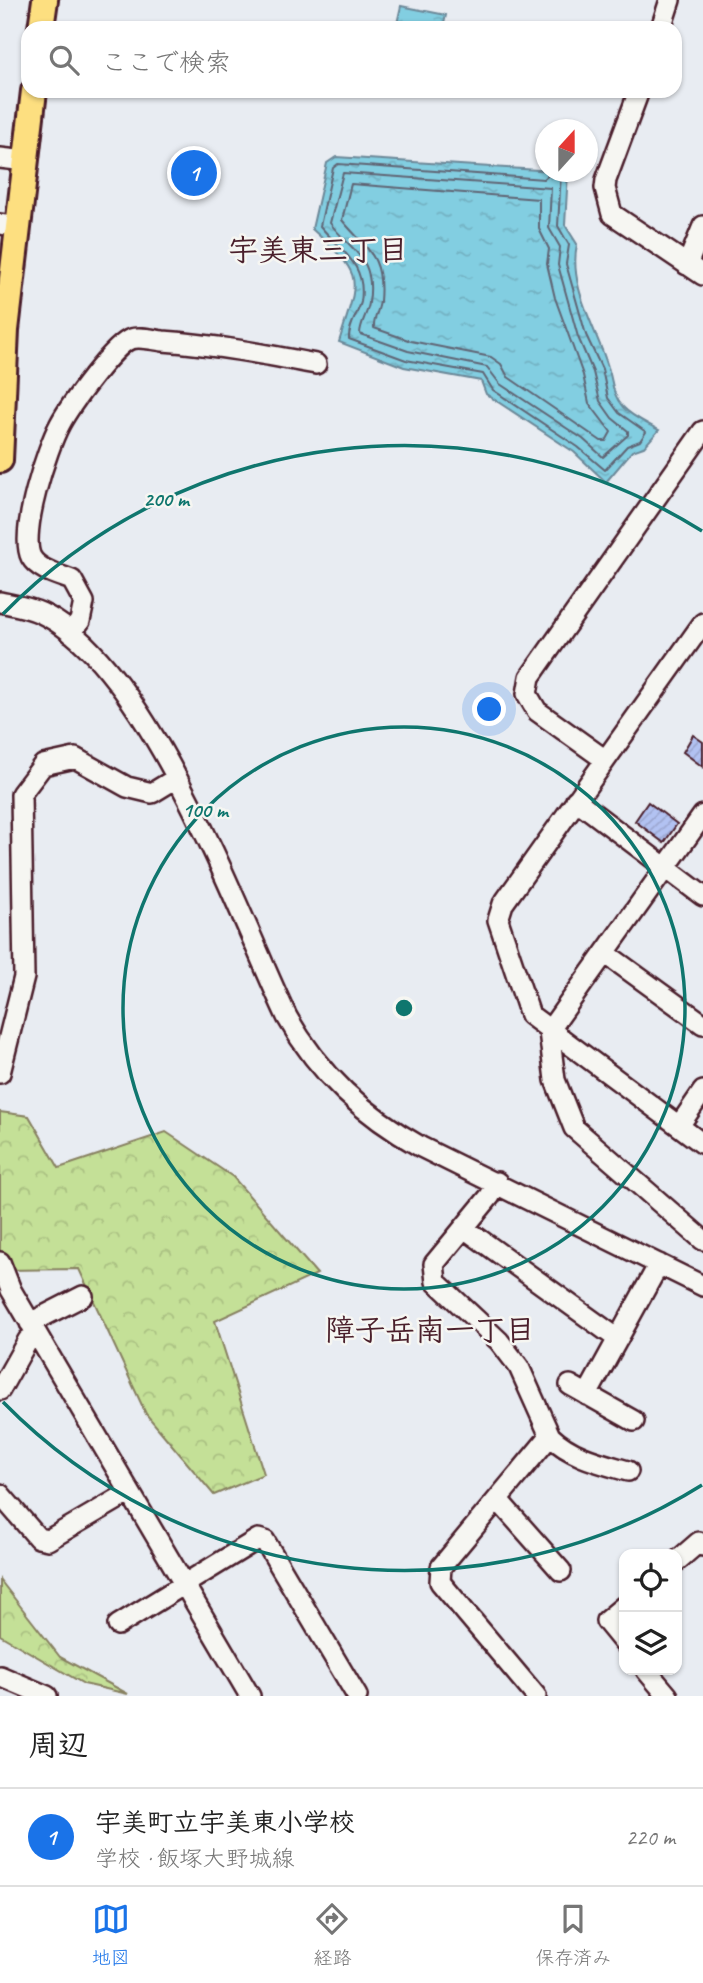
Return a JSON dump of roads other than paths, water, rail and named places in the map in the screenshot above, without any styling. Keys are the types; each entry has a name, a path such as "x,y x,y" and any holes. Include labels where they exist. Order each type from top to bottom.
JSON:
{"main road":[{"path":"42,21 45,0"},
{"path":"0,460 9,225 26,162 33,98"}],"street":[{"path":"663,21 670,0"},
{"path":"637,98 605,188 615,217 695,270 703,226"},
{"path":"0,158 26,162"},
{"path":"71,632 80,621 84,601 72,580 45,569 32,558 26,531 36,490 60,424 116,349 131,339 145,340 222,346 316,364"},
{"path":"604,759 537,711 527,694 530,677 703,432"},
{"path":"0,602 43,613 71,632 120,681 214,856 287,1017 319,1065 342,1091 394,1132 703,1286"},
{"path":"703,623 503,904 498,920 530,1015 703,1144"},
{"path":"0,1073 24,977 21,793 43,765 75,758 127,787 152,793 175,779"},
{"path":"576,800 703,896"},
{"path":"703,815 549,1031 555,1080 574,1128 703,1240"},
{"path":"605,953 703,1024"},
{"path":"678,1126 703,1091"},
{"path":"497,1182 491,1196 434,1264 436,1282 499,1342 519,1367 550,1436 561,1447 628,1471"},
{"path":"464,1228 618,1339"},
{"path":"0,1262 11,1290 33,1329 250,1696"},
{"path":"634,1421 578,1390 618,1339 659,1265"},
{"path":"0,1390 33,1329 83,1296"},
{"path":"536,1696 440,1582 442,1567 550,1436"},
{"path":"0,1494 38,1538 48,1540 130,1492"},
{"path":"499,1501 561,1571"},
{"path":"118,1625 258,1539 265,1541 356,1696"},
{"path":"682,1557 699,1542 703,1546"},
{"path":"619,1610 606,1621 619,1637"},
{"path":"650,1675 667,1696"},
{"path":"0,1676 36,1694"}],"water":[{"path":"401,6 446,15 445,21 398,21"},
{"path":"336,157 535,170 535,182 567,182 565,225 577,244 576,276 613,388 623,407 659,430 644,447 632,451 606,482 574,452 486,394 481,381 404,367 339,342 351,303 353,279 342,258 312,229 327,163"}],"place":[{"name":"宇美町立宇美東小学校","path":"194,173"}],"district":[{"name":"宇美東三丁目","path":"318,250"},
{"name":"障子岳南一丁目","path":"430,1330"}]}
